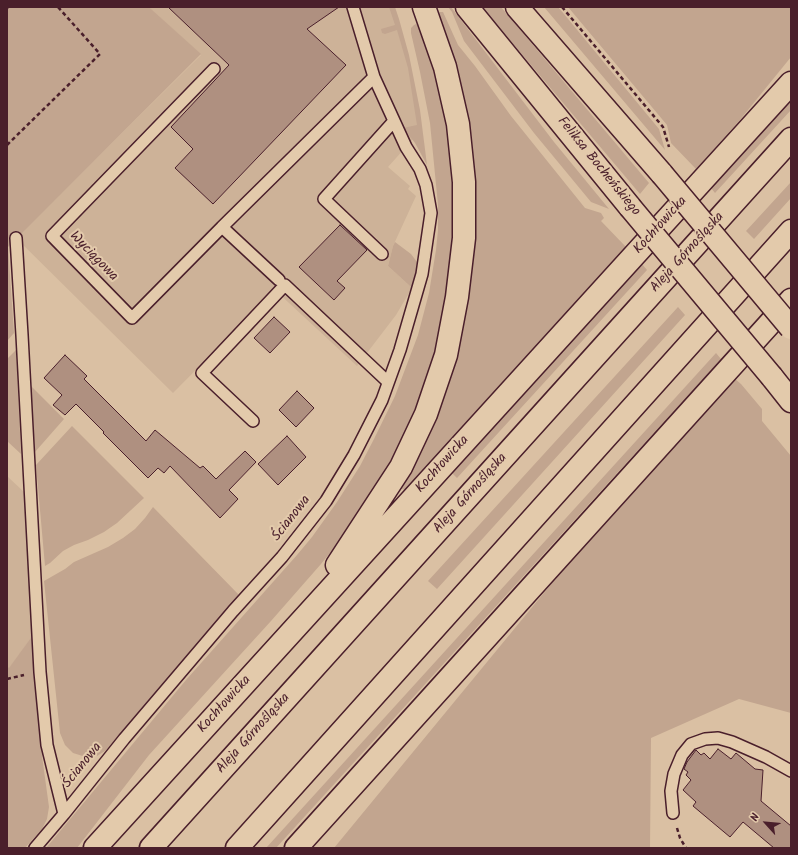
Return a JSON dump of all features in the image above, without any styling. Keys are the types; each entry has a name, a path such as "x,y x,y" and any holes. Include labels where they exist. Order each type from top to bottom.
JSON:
{"main road":[{"path":"302,620 401,467 426,414 446,355 457,297 464,238 464,182 458,124 445,67 424,7"},
{"name":"Feliksa Bocheńskiego","path":"467,7 791,401"},
{"path":"517,7 662,174 791,328"},
{"path":"529,7 556,51"},
{"name":"Kochłowicka","path":"95,848 791,83"},
{"name":"Aleja Górnośląska","path":"152,848 791,139"},
{"path":"237,848 791,231"},
{"path":"296,848 791,300"}],"lane":[{"name":"Ścianowa","path":"35,848 233,611 282,557 326,501 354,455 382,400 400,350 422,274 431,213 426,185 420,169 406,147 374,77 352,7"},
{"name":"Wyciągowa","path":"214,69 52,236 132,318 222,227"},
{"path":"279,280 222,227 374,77"},
{"path":"382,254 324,199 394,121"},
{"name":"Ścianowa","path":"16,238 40,672 47,745 64,814"},
{"path":"253,421 202,373 285,285 388,382"},
{"path":"672,813 671,791 674,774 682,755 691,744 706,739 718,738 732,742 766,757 791,771"}],"path":[{"path":"7,146 100,54 58,7"},
{"path":"562,7 663,127 669,148"},
{"path":"672,813 680,838 686,848"}],"shaded area":[{"path":"7,7 149,7 201,54 8,247 14,333 7,341"},
{"path":"149,7 393,7 399,24 422,129 388,167 410,186 408,189 416,196 393,246 388,266 412,288 396,315 357,366 275,290 173,393 16,238 201,55"},
{"path":"389,7 395,7 409,55 420,110 427,165 415,143 403,128 417,125 408,68 397,30 385,34 382,33 381,29 395,25"},
{"path":"448,7 451,7 554,142 609,209 591,202 534,133 464,41 452,12"},
{"path":"482,7 501,7 649,183 640,194"},
{"path":"544,7 558,7 564,14 659,129 665,150"},
{"path":"568,7 791,7 791,57 739,121 696,169 671,143 667,125"},
{"path":"443,12 458,45 511,116 585,208 601,213 604,218 601,221 626,247 405,490 401,487 419,453 465,307 438,13"},
{"path":"420,22 439,82 452,149 455,205 454,244 445,312 434,358 422,395 402,442 383,478 345,534 321,564 149,755 77,848 46,848 186,680 312,537 360,466 395,396 418,335 429,293 438,230 438,205 430,123 411,33 411,28"},
{"path":"791,100 791,110 715,193 711,188"},
{"path":"791,182 791,198 754,239 746,231"},
{"path":"395,242 411,254 417,262 417,277 412,288 388,266"},
{"path":"642,264 647,270 457,478 452,473"},
{"path":"678,307 685,315 437,589 428,581"},
{"path":"16,350 21,454 7,441 7,359"},
{"path":"716,353 721,359 276,848 266,848"},
{"path":"735,379 762,409 762,421 791,456 791,713 739,699 651,738 650,848 334,848 594,532"},
{"path":"31,386 64,419 35,452"},
{"path":"72,426 144,498 117,523 104,532 63,551 45,566 36,465"},
{"path":"7,476 24,492 35,632 9,669 7,666"},
{"path":"153,507 239,595 105,751 97,756 86,757 73,753 65,745 60,733 44,581 74,562 108,547 123,538 135,529"},
{"path":"35,632 42,756 49,807 47,819 42,829 25,848 7,848 7,666 9,668"}],"building":[{"path":"168,7 339,7 307,29 346,65 213,204 175,168 193,149 171,127 229,65"},
{"path":"340,225 367,250 337,281 345,288 334,300 299,267"},
{"path":"274,317 290,332 270,353 254,338"},
{"path":"65,355 87,376 84,379 146,441 155,430 200,468 203,466 216,479 245,451 256,462 229,490 238,499 220,518 170,466 164,473 158,468 148,478 76,404 65,415 53,405 62,395 44,378"},
{"path":"297,391 314,408 296,427 279,410"},
{"path":"287,436 306,457 278,485 258,464"},
{"path":"718,749 731,759 736,753 755,769 763,770 761,801 791,826 791,848 774,848 743,822 730,837 693,806 696,802 683,790 691,780 686,775 688,772 684,769 687,762 696,750 701,755 704,753 710,759"}]}
